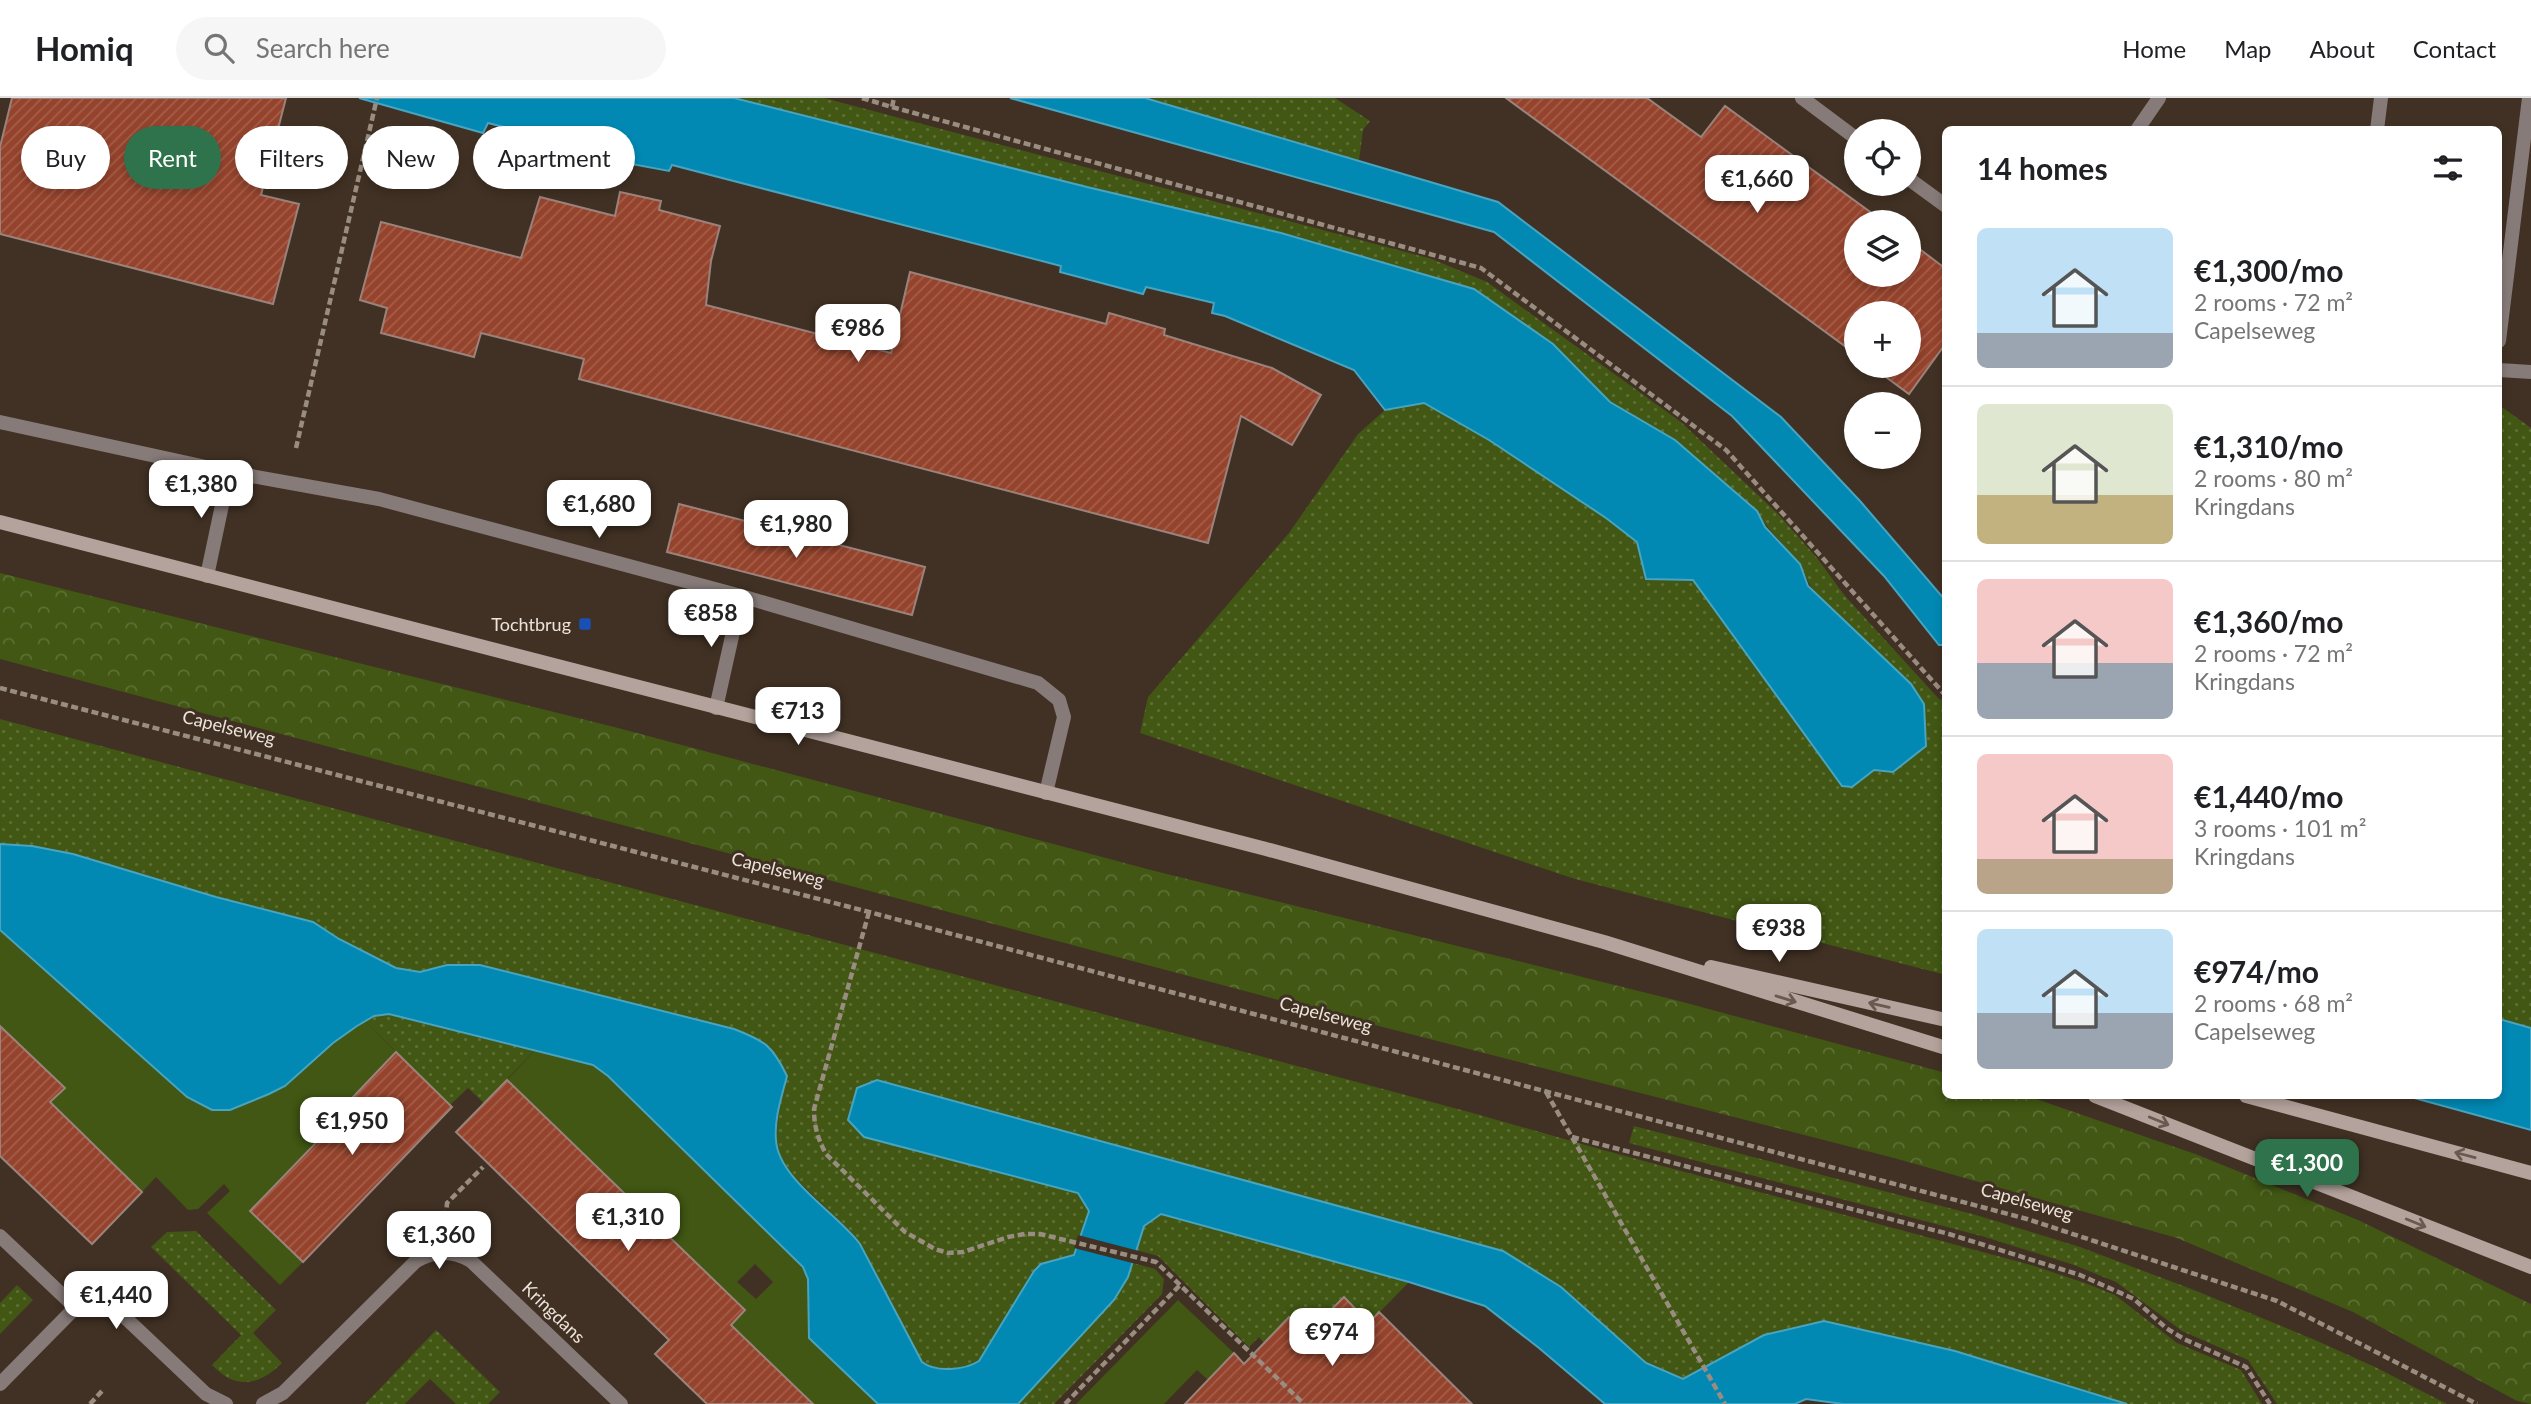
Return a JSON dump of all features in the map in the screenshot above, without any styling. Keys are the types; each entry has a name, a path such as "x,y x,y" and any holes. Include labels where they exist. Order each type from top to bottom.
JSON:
{"main road":[{"path":"0,522 1266,849 1604,942 1942,1047"},
{"path":"1604,942 1942,1019"},
{"path":"2103,1099 2531,1268"},
{"path":"2257,1099 2531,1173"}],"street":[{"path":"1802,98 1844,129"},
{"path":"2140,126 2159,98"},
{"path":"2378,126 2381,98"},
{"path":"2502,317 2529,98"},
{"path":"1921,188 1942,203"},
{"path":"2502,370 2531,372"},
{"path":"0,422 229,472 379,499 741,597 1038,683 1059,700 1064,717 1046,793"},
{"path":"208,576 229,472"},
{"path":"716,708 741,597"},
{"path":"0,1236 76,1308"},
{"path":"263,1404 283,1393 416,1261 443,1252"},
{"name":"Kringdans","path":"443,1252 471,1261 621,1404"},
{"path":"0,1384 76,1308 98,1302 119,1310 206,1394 226,1404"}],"path":[{"path":"288,483 377,98"},
{"path":"862,98 1480,268 1726,450 1942,692"},
{"path":"892,107 894,98"},
{"name":"Capelseweg","path":"0,688 869,912 2027,1219 2277,1301 2477,1404"},
{"path":"869,912 814,1109 816,1132 826,1154 905,1232 935,1249 948,1253 963,1252 1026,1234 1059,1238 1156,1262 1304,1404"},
{"path":"1546,1091 1725,1404"},
{"path":"1572,1136 1949,1234 2080,1275 2134,1298 2166,1328 2246,1367 2270,1404"},
{"path":"443,1252 447,1203 483,1167"},
{"path":"1065,1404 1180,1285"},
{"path":"90,1404 102,1391"}],"green space":[{"path":"734,98 824,98 1432,259 1487,282 1681,422 1778,514 1817,558 1845,596 1942,700 1942,974 1575,879 1140,733 1148,697 1289,533 1358,434 1385,410 1424,403 1489,440 1606,518 1637,542 1646,578 1693,580 1842,786 1852,786 1874,770 1819,597 1794,557 1757,511 1675,440 1610,402 1553,344 1474,289 1281,233"},
{"path":"1145,98 1335,98 1370,121 1363,130 1359,161"},
{"path":"2502,407 2531,428 2531,1028 2502,1020"},
{"path":"0,573 618,728 1151,870 1679,1001 1942,1072 1942,1099 2037,1099 2198,1155 2358,1220 2531,1304 2531,1404 2517,1401 2353,1312 2177,1238 1894,1158 1297,1005 0,659"},
{"path":"0,719 2031,1265 2115,1295 2177,1343 2241,1370 2262,1404 2127,1404 1955,1351 1764,1335 1684,1379 1646,1363 1561,1287 1503,1251 877,1080 864,1137 1078,1193 1089,1211 1074,1255 1034,1271 979,1361 959,1368 935,1368 922,1362 852,1233 795,1178 779,1158 776,1140 778,1112 787,1076 447,965 420,972 396,968 339,939 313,922 216,897 73,854 32,846 0,844"},
{"path":"0,930 187,1097 212,1110 333,1043 365,1021 396,1052 335,1116 338,1120 250,1211 303,1262 280,1285 207,1213 230,1191 224,1184 198,1209 188,1210 156,1177 142,1192 50,1102 64,1088 0,1026"},
{"path":"389,1014 535,1050 484,1103 468,1088 450,1105 365,1021 374,1016"},
{"path":"535,1050 593,1065 608,1076 803,1267 808,1279 809,1338 878,1404 813,1404 709,1303 722,1288 507,1080","holes":["755,1264 773,1282 756,1299 737,1282"]},
{"path":"1634,1126 1976,1215 2080,1247 2315,1340 2447,1404 2277,1404 2248,1360 2182,1331 2116,1282 2074,1265 1985,1237 1629,1143"},
{"path":"1161,1214 1409,1282 1369,1323 1344,1298 1306,1335 1288,1317 1264,1343 1259,1337 1249,1347 1158,1256 1136,1250 1144,1226"},
{"path":"196,1231 276,1310 253,1333 282,1363 265,1377 247,1382 238,1381 229,1378 212,1365 241,1335 151,1247 167,1232"},
{"path":"1133,1263 1155,1269 1164,1279 1162,1294 1054,1404 1018,1404 1113,1300"},
{"path":"17,1285 33,1300 0,1334 0,1303"},
{"path":"1178,1300 1234,1353 1208,1380 1197,1370 1164,1404 1076,1404"},
{"path":"436,1330 500,1392 488,1404 456,1404 430,1379 405,1404 365,1404"}],"water":[{"path":"359,98 734,98 1281,233 1474,289 1553,344 1610,402 1675,440 1757,511 1765,527 1800,564 1808,586 1911,684 1924,704 1926,746 1893,772 1874,770 1852,787 1842,786 1693,580 1646,579 1637,542 1606,518 1489,440 1424,403 1385,410 1354,370 1212,313 1214,303 1146,287 1143,294 1060,272 1061,266 672,165 669,171 635,165 635,126 500,126 488,123 486,126 473,126 473,130"},
{"path":"1010,98 1145,98 1498,202 1781,417 1860,501 1942,596 1942,645 1939,645 1884,576 1732,416 1494,232"},
{"path":"0,844 32,846 73,854 216,897 313,922 339,939 396,968 420,972 447,965 480,965 734,1029 753,1037 767,1045 787,1076 776,1124 779,1154 798,1182 860,1244 922,1362 935,1368 959,1368 979,1361 1034,1271 1041,1264 1074,1255 1089,1211 1078,1193 864,1137 848,1120 857,1088 877,1080 1503,1251 1561,1287 1646,1363 1683,1379 1764,1335 1824,1321 1955,1351 2127,1404 1843,1404 1806,1399 1795,1404 1605,1404 1485,1306 1409,1282 1161,1214 1144,1226 1128,1277 1114,1300 1018,1404 878,1404 809,1338 808,1279 803,1267 608,1076 593,1065 389,1014 374,1016 357,1026 333,1043 285,1086 230,1110 212,1110 187,1097 0,930"},
{"path":"2502,1020 2531,1028 2531,1130 2418,1099 2502,1099"}],"pier":[{"path":"1078,1235 1139,1251 1136,1264 1074,1248"}],"building":[{"path":"12,98 286,98 279,126 235,126 235,189 263,189 261,195 299,204 273,304 0,234 0,147"},
{"path":"1506,98 1647,98 1701,137 1725,106 1844,193 1844,196 1848,196 1868,210 1844,210 1844,287 1921,287 1921,250 1942,266 1942,349 1921,377 1921,301 1844,301 1844,345"},
{"path":"620,192 661,201 659,210 720,226 711,261 706,305 891,353 910,272 1106,324 1109,313 1165,329 1164,335 1272,368 1321,395 1292,445 1241,416 1208,543 579,379 584,359 481,333 474,357 381,333 387,308 360,300 381,222 521,258 540,197 615,216"},
{"path":"1887,378 1921,378 1910,392 1906,392"},
{"path":"679,504 925,567 912,615 667,552"},
{"path":"0,1026 65,1088 50,1102 142,1192 92,1244 0,1156"},
{"path":"396,1052 452,1107 303,1262 250,1211 338,1120 334,1117"},
{"path":"507,1080 745,1310 731,1325 813,1404 707,1404 655,1354 669,1340 456,1132"},
{"path":"1344,1297 1369,1323 1379,1312 1472,1404 1185,1404 1234,1353 1244,1364 1289,1317 1306,1335"}],"place":[{"name":"Tochtbrug","path":"585,624"}]}
